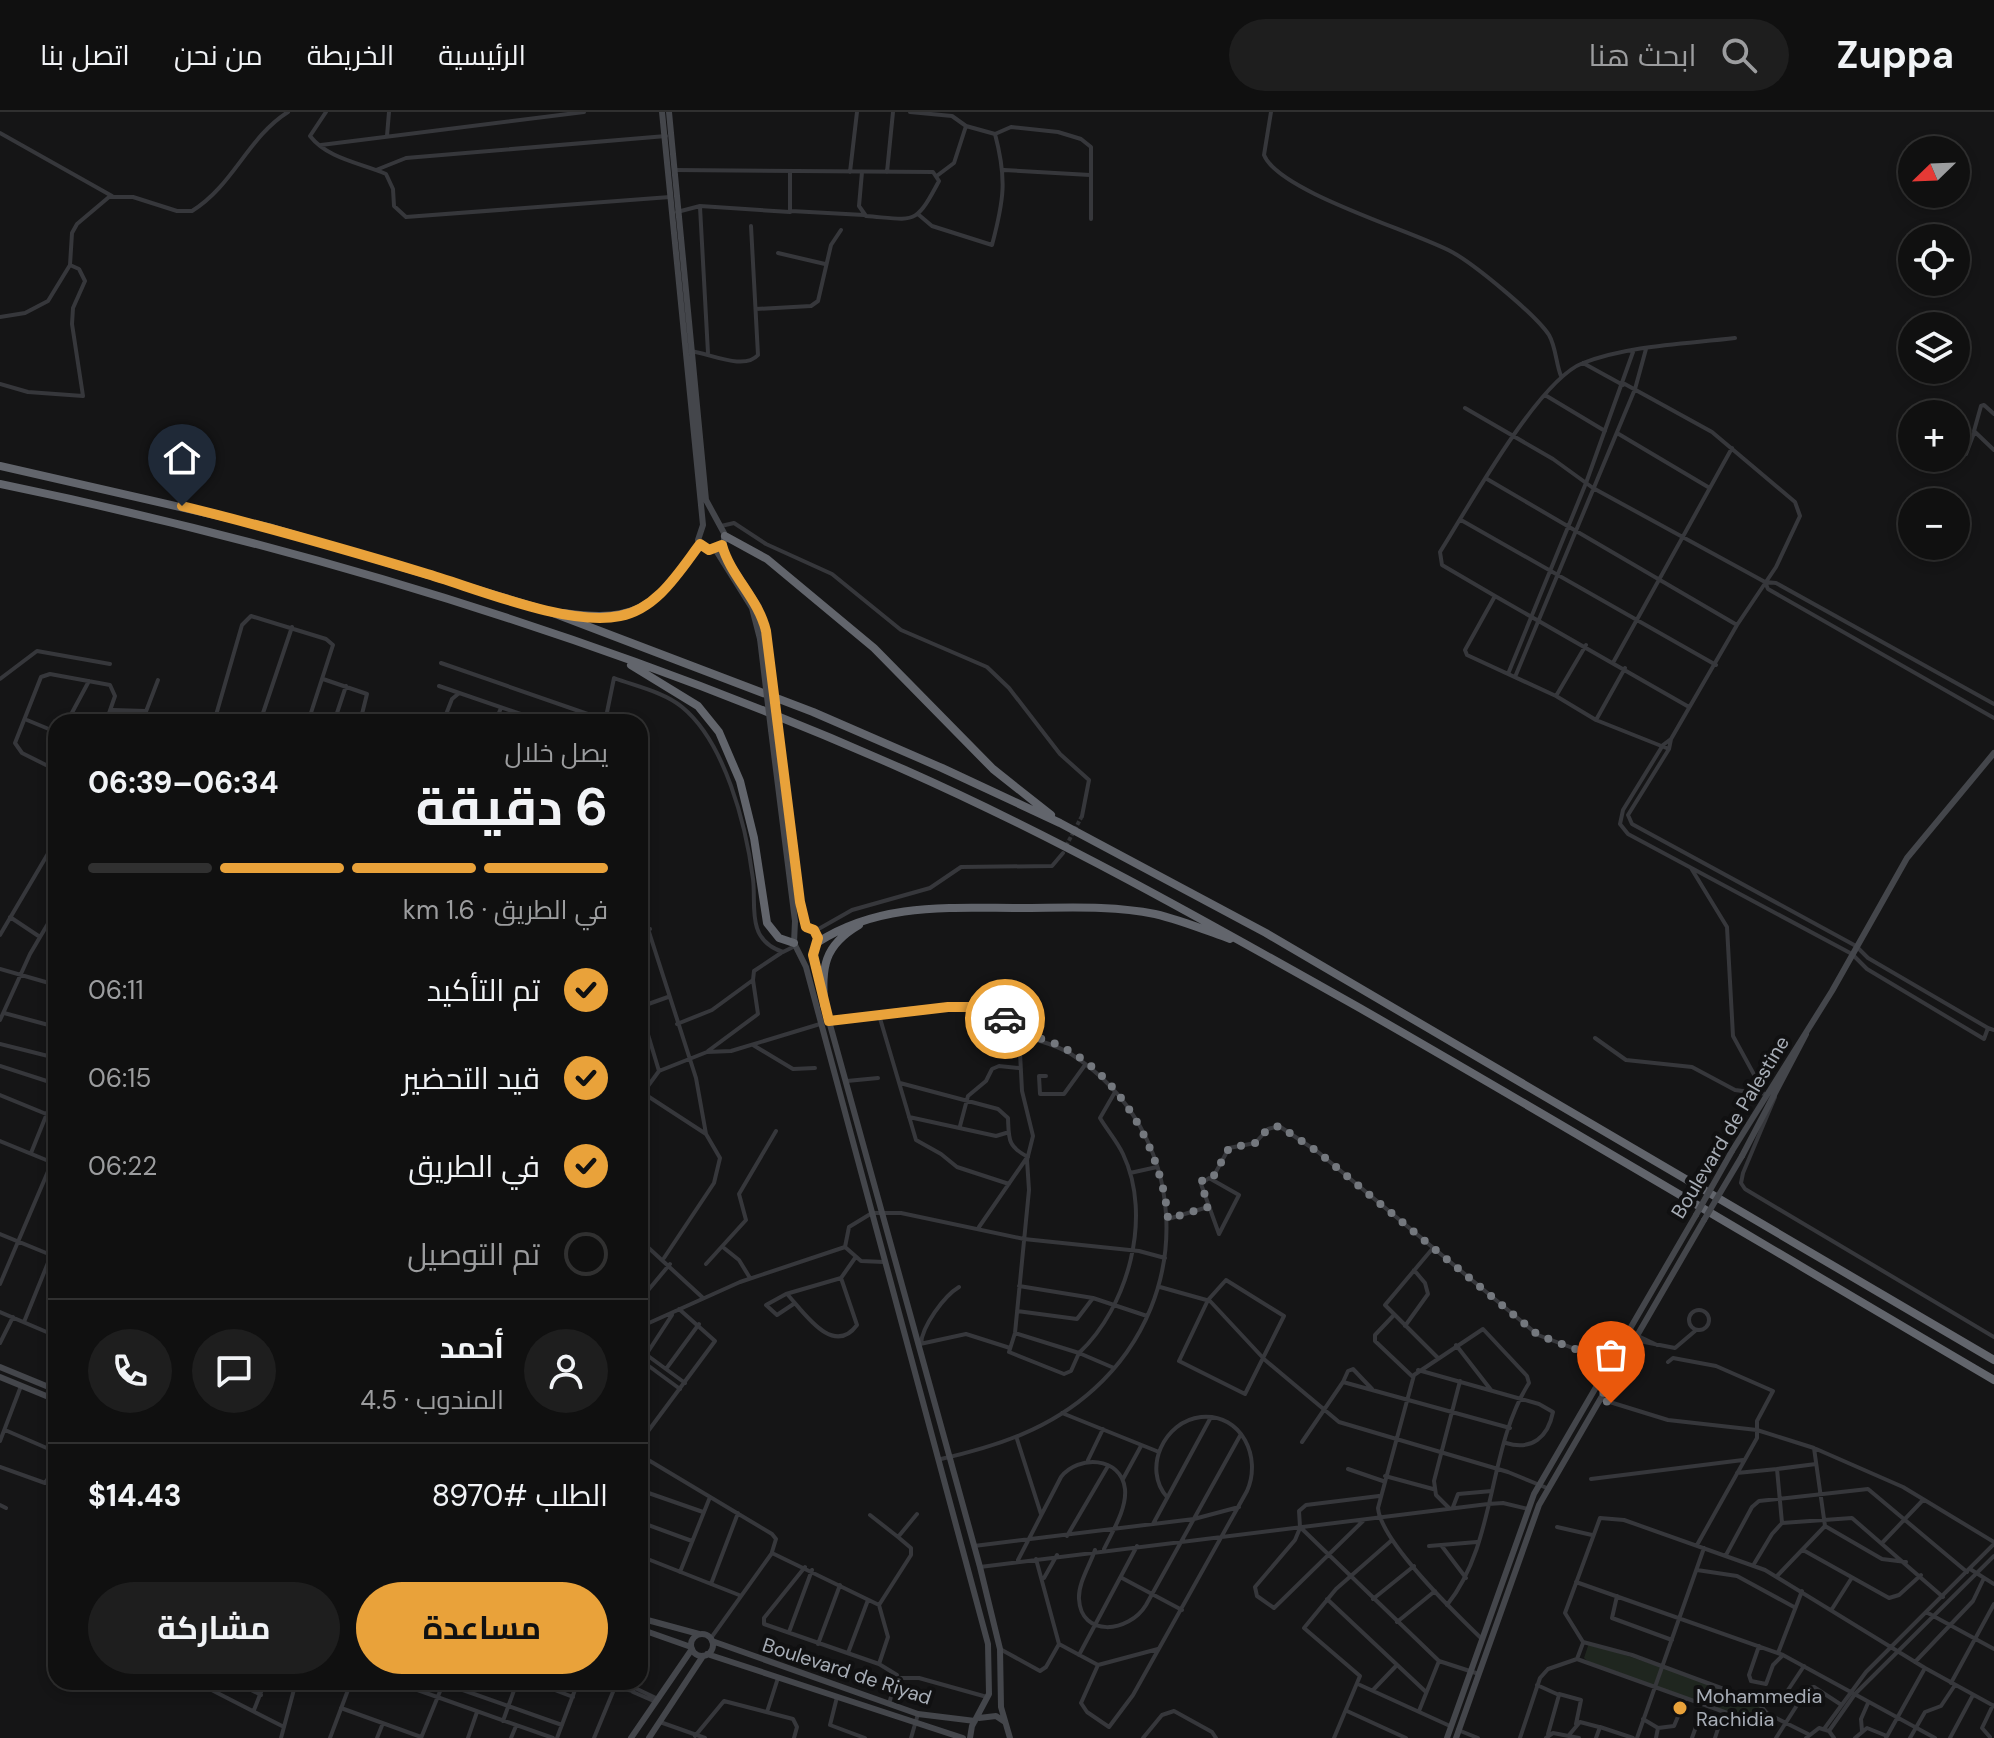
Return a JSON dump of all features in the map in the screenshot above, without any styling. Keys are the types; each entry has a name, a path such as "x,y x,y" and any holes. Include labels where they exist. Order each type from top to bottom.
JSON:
{"highway":[{"path":"0,466 272,528 545,610 813,712 1060,823 1371,992 1994,1360"},
{"path":"0,484 275,549 395,583 660,671 903,769 1137,884 1252,947 1994,1380"},
{"path":"545,610 602,618 634,612 660,595 700,544"},
{"path":"720,544 767,559 874,648 993,769 1060,823"},
{"path":"620,658 688,698 719,732 740,781 754,838 767,923 779,938 796,946"},
{"path":"816,946 845,927 876,916 950,906 1093,907 1173,918 1252,947"},
{"path":"824,1005 822,969 831,950 853,928 876,916"}],"street":[{"path":"0,133 112,196 192,211 238,168 263,132 288,112"},
{"path":"326,112 310,136 333,155 376,170 391,180 394,206 406,217 539,204 670,197"},
{"path":"387,136 389,112"},
{"path":"318,145 536,115 584,112"},
{"path":"662,112 674,170 674,212 703,525 697,536 700,544 720,544"},
{"path":"669,112 670,197 674,212"},
{"path":"850,172 857,112"},
{"path":"887,172 893,112"},
{"path":"910,112 952,116 966,126 995,134 1011,127 1058,132 1081,139 1091,147 1091,219"},
{"path":"1268,113 1264,155 1273,169 1345,207 1451,251 1472,266 1546,332 1561,376"},
{"path":"938,175 954,163 966,126"},
{"path":"919,215 932,226 992,245 1004,198 1004,170 995,134"},
{"path":"376,170 406,158 668,136"},
{"path":"674,170 933,172 938,175"},
{"path":"1004,170 1091,175"},
{"path":"790,171 791,211"},
{"path":"862,172 859,206 864,215"},
{"path":"674,212 700,206 909,219 919,215 939,181 938,175"},
{"path":"0,317 25,313 42,305 53,294 70,265 72,233 77,224 112,196"},
{"path":"700,206 708,353"},
{"path":"688,351 742,362 754,360 758,355 751,226"},
{"path":"756,309 816,303 820,298 831,245 841,230"},
{"path":"778,253 825,264"},
{"path":"0,384 28,392 83,396 72,324 73,308 85,281 79,269 70,265"},
{"path":"1689,707 1440,562 1440,552 1515,436 1561,376 1582,363 1646,348 1735,338"},
{"path":"1515,677 1635,389 1646,348"},
{"path":"688,351 705,494 718,525 720,544 730,565 759,607 796,946 847,1081 884,1214 919,1345 988,1644 987,1697 970,1738"},
{"path":"1508,674 1586,483 1633,351"},
{"path":"1582,363 1712,432 1798,507 1799,524 1689,707 1671,739 1669,749 1631,809 1629,821"},
{"path":"1545,395 1605,431"},
{"path":"1970,442 1981,406 1984,405 1994,414"},
{"path":"1465,408 1681,539 1765,582 1776,583 1994,704"},
{"path":"1974,431 1994,450"},
{"path":"1617,433 1709,487"},
{"path":"1614,661 1732,448"},
{"path":"1487,479 1737,625"},
{"path":"1461,520 1637,618 1716,666"},
{"path":"703,525 734,523 766,544 832,574 890,623 987,667 1009,688 1060,754 1089,780 1082,816"},
{"path":"1765,582 1768,589 1994,718"},
{"path":"1495,596 1465,653 1556,696 1596,720 1669,749"},
{"path":"216,714 245,619 256,617 292,627 333,645 311,714"},
{"path":"263,714 292,627"},
{"path":"1556,696 1586,645"},
{"path":"0,679 37,651 110,664"},
{"path":"441,663 585,714"},
{"path":"1596,720 1625,668"},
{"path":"48,766 19,750 16,737 27,720 41,677 50,674 111,687 115,696 110,714"},
{"path":"606,714 614,678 678,704 709,735 723,764 751,864 757,928 768,945 783,952"},
{"path":"323,679 368,695 362,714"},
{"path":"145,714 158,680"},
{"path":"71,714 89,681"},
{"path":"337,714 346,686"},
{"path":"439,686 519,714"},
{"path":"446,714 452,699 461,694"},
{"path":"498,714 501,708"},
{"path":"112,710 146,711"},
{"path":"27,720 48,729"},
{"path":"774,731 806,927"},
{"path":"1620,824 1623,810 1663,745 1671,739"},
{"path":"1808,1031 1917,843 1994,753"},
{"path":"1629,821 1856,946 1868,958 1991,1029 1984,1039 1867,969 1852,954 1628,834 1620,824 1629,821"},
{"path":"0,935 48,853"},
{"path":"815,931 852,910 930,888 961,867 1052,866 1063,853"},
{"path":"1691,867 1727,927 1733,1036 1757,1080 1756,1091"},
{"path":"10,917 40,937"},
{"path":"0,1020 19,976 48,924"},
{"path":"648,924 668,997 696,1078 706,1134"},
{"path":"806,927 815,931"},
{"path":"796,932 806,927"},
{"path":"815,931 825,1022 884,1262 945,1458"},
{"path":"648,1087 659,1071 707,1052 758,1014 754,971 796,946 816,946"},
{"path":"0,969 48,982"},
{"path":"677,1024 712,1010 753,980"},
{"path":"648,1005 668,997"},
{"path":"707,1052 731,1051 825,1022 978,1007 1007,1020 1019,1034 1052,1044 1085,1065 1115,1092 1137,1120 1157,1167 1168,1219 1160,1287 1147,1316 1114,1368 1093,1390 1062,1413 1017,1439 945,1458"},
{"path":"3,1013 48,1025"},
{"path":"879,1015 918,1144 936,1150 957,1167 1009,1184"},
{"name":"Boulevard de Palestine","path":"1457,1734 1547,1488 1600,1399 1613,1368 1732,1151 1808,1031"},
{"name":"Boulevard de Palestine","path":"1447,1738 1539,1484 1635,1338 1742,1156 1808,1031"},
{"path":"1019,1034 1020,1068 1033,1128 1028,1157 1029,1190 1015,1333 1010,1348 1012,1356 1066,1374 1079,1353 1100,1330 1115,1304 1132,1250 1135,1217 1130,1173 1123,1154 1100,1118 1115,1092"},
{"path":"648,1035 659,1071"},
{"path":"1595,1038 1626,1060 1692,1067 1735,1090 1766,1094"},
{"path":"0,1044 48,1056"},
{"path":"752,1045 793,1069 815,1068"},
{"path":"1046,1076 1039,1076 1040,1094 1064,1094 1085,1065"},
{"path":"0,1066 48,1081"},
{"path":"960,1126 966,1101 996,1066 1020,1068"},
{"path":"847,1081 878,1078"},
{"path":"900,1083 1006,1114 1009,1121 1006,1133 1012,1148 1028,1157"},
{"path":"0,1095 47,1113 31,1153"},
{"path":"1775,1097 1743,1173 1741,1183 1745,1189 1994,1337"},
{"path":"648,1099 706,1134 717,1150 718,1175 664,1258"},
{"path":"909,1117 996,1136 1006,1133"},
{"path":"1212,1179 1229,1148 1255,1143 1268,1129 1279,1126 1318,1152 1538,1335 1613,1368"},
{"path":"706,1264 724,1248 746,1220 739,1194 776,1131"},
{"path":"0,1141 48,1160"},
{"path":"979,1228 1028,1157"},
{"path":"1130,1173 1157,1167"},
{"path":"0,1284 48,1176"},
{"path":"1212,1179 1239,1195 1220,1234 1208,1207 1201,1181 1212,1179"},
{"path":"1168,1219 1208,1207"},
{"path":"845,1247 849,1227 872,1213 901,1213 1024,1239 1132,1250 1165,1259"},
{"path":"0,1234 48,1254"},
{"path":"648,1246 702,1297"},
{"path":"845,1247 855,1258 884,1262"},
{"path":"648,1324 750,1278 845,1247"},
{"path":"724,1248 739,1260 750,1278"},
{"path":"1433,1248 1386,1303 1393,1316 1438,1358"},
{"path":"795,1303 777,1315 766,1302 841,1278 855,1258"},
{"path":"648,1290 670,1264"},
{"path":"24,1322 48,1269"},
{"path":"1405,1326 1428,1294 1425,1283 1414,1270"},
{"path":"786,1294 821,1331 838,1337 850,1333 857,1325 841,1278"},
{"path":"1229,1280 1284,1316 1265,1360 1245,1394 1180,1364 1208,1300 1229,1280"},
{"path":"1019,1286 1093,1298 1147,1316"},
{"path":"919,1345 922,1334 947,1294 959,1287"},
{"path":"1160,1287 1208,1300 1265,1360 1322,1412 1339,1422 1498,1469 1547,1488"},
{"path":"1017,1311 1077,1319 1093,1298"},
{"path":"648,1431 715,1341 679,1309"},
{"path":"1635,1338 1657,1345 1679,1346 1710,1320 1702,1309 1688,1321 1695,1331"},
{"path":"0,1312 48,1332"},
{"path":"648,1351 673,1313"},
{"path":"1393,1316 1375,1335 1375,1341 1413,1377"},
{"path":"0,1343 13,1317"},
{"path":"666,1369 699,1324"},
{"path":"1447,1605 1466,1578 1510,1428 1529,1379 1486,1330 1476,1331 1418,1370 1413,1377 1379,1496 1379,1517 1392,1540 1447,1605 1482,1639"},
{"path":"1015,1333 1079,1353 1114,1368"},
{"path":"919,1345 966,1334 1010,1348"},
{"path":"1456,1345 1492,1391"},
{"path":"648,1356 685,1383"},
{"path":"1668,1362 1673,1358 1713,1365 1771,1388 1772,1392 1757,1421 1757,1438 1697,1545"},
{"path":"648,1366 680,1389"},
{"path":"0,1367 48,1387"},
{"path":"1302,1442 1348,1371 1353,1369 1373,1390"},
{"path":"1418,1370 1549,1408 1554,1413 1536,1443 1525,1447 1506,1443"},
{"path":"0,1377 48,1397"},
{"path":"1434,1489 1460,1381"},
{"path":"1343,1382 1510,1428"},
{"path":"0,1441 21,1386"},
{"path":"1600,1399 1668,1420 1757,1430 1814,1448 1884,1477 1994,1543 1850,1690 1826,1730"},
{"path":"1062,1413 1159,1452"},
{"path":"1152,1525 1211,1417"},
{"path":"1098,1665 1081,1703 1087,1712 1109,1727 1160,1648 1239,1507 1251,1482 1254,1465 1251,1448 1241,1434 1211,1417 1181,1424 1159,1452 1156,1474 1167,1497"},
{"path":"1088,1460 1103,1429"},
{"path":"5,1430 48,1449"},
{"path":"1095,1550 1079,1595 1083,1612 1096,1624 1109,1628 1130,1624 1183,1540 1241,1434"},
{"path":"1017,1439 1041,1514"},
{"path":"1104,1549 1124,1505 1123,1479 1141,1446"},
{"path":"1814,1448 1825,1526 1882,1559 1906,1562"},
{"path":"648,1460 776,1539 772,1553 739,1595 705,1655 649,1738"},
{"path":"1018,1560 1064,1473 1072,1466 1088,1460 1108,1466 1123,1479"},
{"path":"1591,1479 1744,1460"},
{"path":"1737,1473 1816,1464"},
{"path":"1067,1536 1108,1466"},
{"path":"0,1467 48,1482"},
{"path":"1348,1469 1434,1489 1451,1508"},
{"path":"1777,1469 1782,1523"},
{"path":"950,1478 974,1546 1000,1649 999,1688 1005,1722 1010,1736 1018,1738"},
{"path":"1726,1555 1754,1504 1820,1492 1870,1489 1968,1570 1994,1584"},
{"path":"1451,1508 1458,1494 1492,1491"},
{"path":"648,1493 703,1512"},
{"path":"1365,1519 1326,1554 1278,1607 1257,1596 1254,1589 1257,1583 1295,1540 1300,1527 1299,1511 1306,1505 1379,1496"},
{"path":"680,1572 710,1497"},
{"path":"1883,1542 1923,1500"},
{"path":"980,1567 1095,1550 1488,1504 1508,1504 1528,1509"},
{"path":"974,1546 1194,1519 1239,1507"},
{"path":"711,1584 738,1513"},
{"path":"898,1537 917,1514"},
{"path":"870,1515 911,1548 911,1555 879,1605 888,1637 879,1664"},
{"path":"1991,1736 1982,1728 1993,1706 1915,1662 1898,1651 1891,1646 1832,1609 1777,1576 1754,1564 1610,1516 1600,1518 1592,1535 1565,1613 1583,1642 1663,1666 1756,1701 1768,1714 1807,1736 1826,1730 1855,1694 1898,1651 1932,1617 1994,1556"},
{"path":"1754,1564 1782,1523 1855,1518 1943,1597"},
{"path":"648,1525 692,1541"},
{"path":"1777,1576 1825,1526"},
{"path":"1300,1527 1439,1661 1479,1674"},
{"path":"1557,1527 1592,1535"},
{"path":"1343,1738 1334,1736 1359,1684 1355,1670 1304,1631 1306,1624 1349,1576 1392,1540"},
{"path":"1429,1546 1477,1542"},
{"path":"1441,1545 1466,1578"},
{"path":"1079,1655 1137,1546"},
{"path":"1576,1724 1600,1727 1620,1736 1635,1738 1704,1548"},
{"path":"1803,1550 1851,1579 1893,1599 1921,1575"},
{"path":"772,1553 879,1605"},
{"path":"1043,1581 1057,1555"},
{"path":"1000,1649 1040,1671 1046,1667 1059,1644 1036,1558"},
{"path":"648,1559 739,1595"},
{"path":"1373,1599 1414,1566"},
{"path":"805,1567 762,1621 894,1670 897,1678 889,1704"},
{"path":"789,1633 812,1570"},
{"path":"1697,1570 1737,1576 1794,1607"},
{"path":"799,1575 808,1582"},
{"path":"1122,1578 1182,1610"},
{"path":"1915,1662 1973,1601 1984,1578"},
{"path":"1832,1609 1851,1579"},
{"path":"1576,1582 1781,1654 1935,1738"},
{"path":"818,1644 840,1585"},
{"path":"1397,1623 1435,1591"},
{"path":"1759,1646 1749,1675 1758,1683 1766,1684 1781,1654 1794,1607 1802,1591"},
{"path":"1617,1596 1612,1618 1672,1640"},
{"path":"1327,1599 1426,1692"},
{"path":"848,1653 868,1600"},
{"path":"1910,1738 1926,1711 1941,1706 1994,1604"},
{"path":"1926,1612 1994,1649"},
{"name":"Boulevard de Riyad","path":"648,1620 699,1634 918,1714 976,1720 996,1716 1005,1722"},
{"path":"1489,1620 1497,1625"},
{"name":"Boulevard de Riyad","path":"648,1632 705,1655 963,1738"},
{"path":"631,1738 699,1634"},
{"path":"1577,1659 1583,1642"},
{"path":"1059,1644 1098,1665 1160,1648"},
{"path":"1520,1738 1537,1685 1548,1669 1577,1659 1723,1713 1748,1720 1768,1714"},
{"path":"1418,1712 1439,1661"},
{"path":"1373,1690 1396,1665"},
{"path":"1784,1696 1804,1666"},
{"path":"1855,1738 1869,1729 1886,1737 1925,1668"},
{"path":"767,1712 778,1678"},
{"path":"897,1678 919,1678 987,1697"},
{"path":"1359,1684 1451,1727 1457,1734 1478,1738"},
{"path":"1537,1685 1581,1700 1576,1724 1569,1735"},
{"path":"1776,1738 1783,1722 1808,1688 1814,1687 1840,1704"},
{"path":"212,1690 284,1727"},
{"path":"251,1690 261,1695"},
{"path":"254,1711 263,1690"},
{"path":"281,1738 294,1690"},
{"path":"330,1738 348,1690"},
{"path":"416,1690 555,1738 575,1690"},
{"path":"341,1708 421,1737 440,1690"},
{"path":"464,1690 562,1725"},
{"path":"503,1721 514,1690"},
{"path":"555,1690 573,1697"},
{"path":"594,1738 614,1690"},
{"path":"640,1690 657,1701"},
{"path":"1559,1694 1547,1736 1579,1738"},
{"path":"1950,1738 1973,1695"},
{"path":"837,1697 830,1725 865,1738"},
{"path":"1643,1719 1658,1728 1674,1726 1685,1700"},
{"path":"695,1736 722,1701 796,1721 794,1738"},
{"path":"1862,1731 1861,1719 1868,1703"},
{"path":"1143,1738 1162,1715 1174,1711 1212,1732 1216,1738"},
{"path":"1347,1711 1406,1738"},
{"path":"468,1738 477,1712"},
{"path":"1715,1738 1723,1713"},
{"path":"911,1738 918,1714"},
{"path":"1692,1738 1700,1720 1719,1724"},
{"path":"660,1722 705,1738"},
{"path":"377,1738 383,1723"},
{"path":"511,1738 516,1726"},
{"path":"1596,1738 1600,1727"},
{"path":"1656,1738 1658,1728"},
{"path":"1826,1730 1834,1738"}],"shaded area":[{"path":"1589,1643 1759,1700 1768,1712 1747,1719 1589,1662 1584,1658"}],"tunnel":[{"path":"1066,846 1082,816"}],"way so far":[{"path":"1005,1019 1015,1032 1035,1036 1072,1055 1108,1084 1124,1102 1146,1136 1157,1165 1168,1219 1208,1207 1201,1181 1212,1179 1229,1148 1255,1143 1268,1129 1279,1126 1302,1139 1538,1335 1586,1353 1616,1370 1600,1399 1611,1403"}],"place":[{"name":"Mohammedia Rachidia","path":"1680,1708"}],"route":[{"path":"182,506 272,528 545,610 602,618 619,617 644,607 660,595 700,544 709,550 722,545 730,565 759,607 766,631 800,902 806,927 817,933 818,942 813,955 829,1021 948,1007 978,1007 1005,1019"}]}
